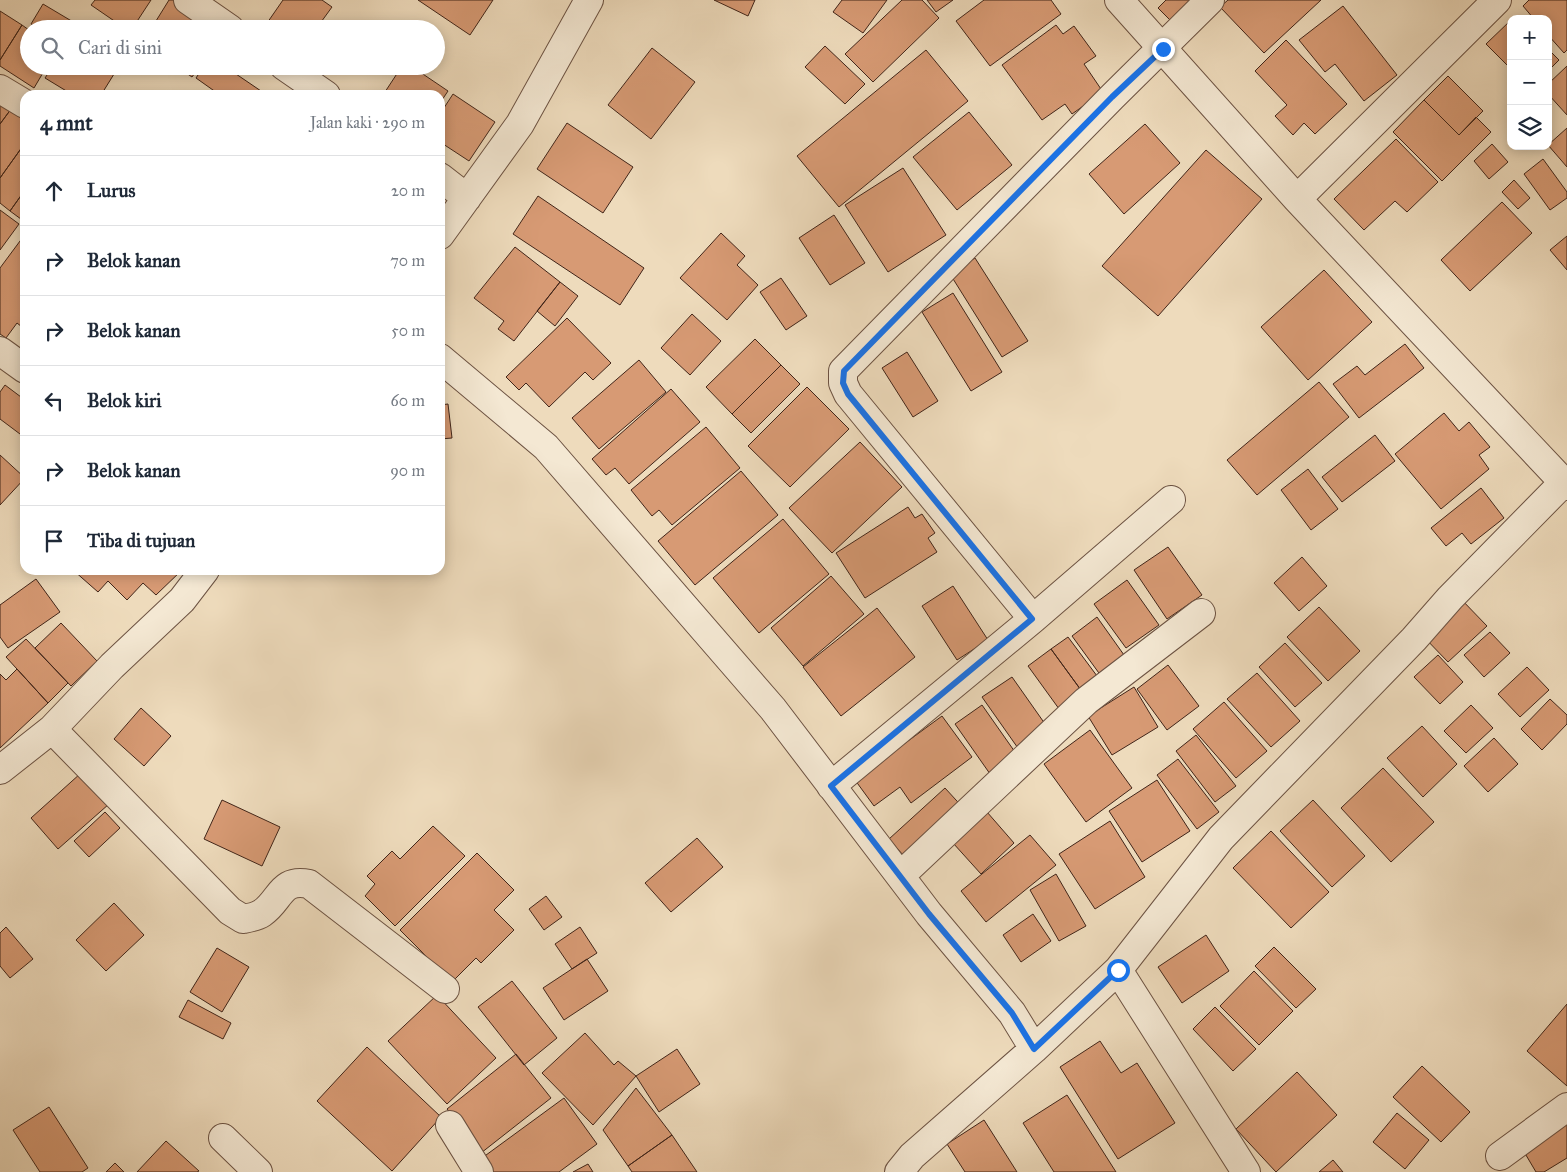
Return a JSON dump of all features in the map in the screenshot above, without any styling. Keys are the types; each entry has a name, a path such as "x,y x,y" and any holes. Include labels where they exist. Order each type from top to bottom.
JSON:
{"street":[{"path":"188,0 217,20"},
{"path":"445,228 520,124 589,0"},
{"path":"899,1172 912,1156 1034,1049 1118,970 1221,838 1414,639 1450,598 1565,484 1297,199 1119,0"},
{"path":"1032,619 848,394 843,383 844,371 1105,104 1163,49 1210,0"},
{"path":"1297,199 1498,0"},
{"path":"297,75 319,90"},
{"path":"0,89 20,101"},
{"path":"445,181 467,198"},
{"path":"0,351 20,365"},
{"path":"445,362 546,447 773,709 900,876 1012,1013 1034,1049"},
{"path":"831,786 1032,619 1171,500"},
{"path":"0,770 52,729 112,666 182,600 201,575"},
{"path":"900,876 1086,701 1200,614"},
{"path":"52,729 230,911 243,919 256,916 263,912 286,886 297,882 309,884 445,988"},
{"path":"1118,970 1246,1172"},
{"path":"1500,1156 1567,1107"},
{"path":"450,1125 479,1172"},
{"path":"223,1138 258,1172"}],"building":[{"path":"95,0 151,0 138,20 113,20 91,5"},
{"path":"169,0 181,0 211,20 157,20"},
{"path":"283,0 322,0 332,7 323,20 269,20"},
{"path":"418,0 493,0 470,35"},
{"path":"714,0 755,0 748,16"},
{"path":"842,0 887,0 863,33 833,12"},
{"path":"902,0 922,0 939,18 873,82 845,54"},
{"path":"927,0 953,0 936,12"},
{"path":"984,0 1051,0 1061,14 990,66 956,21"},
{"path":"1166,0 1190,0 1174,24 1158,8"},
{"path":"1228,0 1321,0 1264,53 1220,7"},
{"path":"1529,0 1567,0 1567,50 1564,53 1552,40 1552,15 1531,15 1523,6"},
{"path":"43,4 70,20 33,20"},
{"path":"1343,6 1397,75 1364,101 1335,64 1325,72 1299,40"},
{"path":"0,11 20,24 20,28 0,60"},
{"path":"1507,24 1507,65 1486,44"},
{"path":"1056,25 1063,34 1074,26 1096,56 1084,64 1103,92 1072,114 1065,104 1042,120 1002,65"},
{"path":"20,28 20,75 42,75 34,88 0,66 0,60"},
{"path":"1286,40 1347,104 1315,134 1304,123 1293,135 1275,116 1287,105 1255,71"},
{"path":"825,46 865,84 845,104 805,67"},
{"path":"652,48 695,82 651,139 608,105"},
{"path":"926,50 968,101 839,207 797,156"},
{"path":"1552,53 1559,60 1552,67"},
{"path":"1567,66 1567,115 1552,98 1552,80"},
{"path":"47,75 113,75 104,90 65,90 45,78"},
{"path":"198,75 237,75 260,90 213,90 196,78"},
{"path":"396,75 424,75 448,91 445,96 445,90 386,90"},
{"path":"1448,76 1483,111 1459,135 1424,100"},
{"path":"453,94 495,122 469,161 445,145 445,106"},
{"path":"0,95 14,105 0,124"},
{"path":"1424,100 1459,135 1476,117 1491,132 1442,181 1393,132"},
{"path":"14,105 20,109 20,150 0,178 0,124"},
{"path":"969,112 1012,165 957,210 913,157"},
{"path":"567,123 633,167 603,213 537,169"},
{"path":"1145,124 1180,163 1124,214 1089,174"},
{"path":"1567,128 1567,167 1552,150 1552,141"},
{"path":"1396,139 1438,182 1407,212 1395,201 1364,230 1334,199"},
{"path":"1492,144 1508,162 1489,179 1474,161"},
{"path":"20,150 20,197 10,211 0,203 0,178"},
{"path":"1206,150 1262,199 1158,316 1102,266"},
{"path":"1543,159 1567,192 1567,198 1550,210 1524,174"},
{"path":"903,168 946,235 888,272 845,205"},
{"path":"1514,180 1530,198 1518,209 1502,192"},
{"path":"538,196 644,268 620,305 513,234"},
{"path":"20,197 20,218 10,211"},
{"path":"1502,202 1532,233 1470,291 1441,260"},
{"path":"0,210 19,224 0,250"},
{"path":"834,215 865,263 830,285 799,238"},
{"path":"721,233 745,256 737,265 758,285 727,320 680,278"},
{"path":"1567,236 1567,270 1550,250"},
{"path":"20,241 20,325 17,323 6,338 0,334 0,268"},
{"path":"515,247 560,282 514,341 498,329 504,321 474,298"},
{"path":"975,258 1028,341 1002,357 950,274"},
{"path":"1324,270 1372,322 1308,380 1261,327"},
{"path":"781,278 807,316 786,330 760,292"},
{"path":"560,282 578,296 555,326 537,311"},
{"path":"953,293 1002,372 971,391 922,312"},
{"path":"692,314 721,341 690,375 661,348"},
{"path":"567,318 611,363 593,380 585,372 549,407 526,383 519,390 506,377"},
{"path":"755,339 781,365 732,414 706,387"},
{"path":"1405,344 1424,368 1359,418 1333,384 1357,366 1365,375"},
{"path":"907,352 938,401 913,417 882,368"},
{"path":"639,360 666,392 599,449 572,418"},
{"path":"781,365 800,384 751,433 732,414"},
{"path":"1319,382 1349,417 1257,495 1227,460"},
{"path":"5,385 20,396 20,434 0,419 0,392"},
{"path":"807,387 849,429 790,487 748,446"},
{"path":"671,389 700,422 629,484 615,468 606,475 592,459"},
{"path":"445,404 448,404 452,438 445,439"},
{"path":"1444,413 1459,431 1469,422 1490,447 1479,455 1489,469 1441,509 1395,454"},
{"path":"706,427 740,468 672,525 659,510 652,516 631,490"},
{"path":"1375,435 1395,461 1342,502 1322,477"},
{"path":"860,442 902,487 832,553 789,508"},
{"path":"0,455 20,473 20,483 0,505"},
{"path":"1308,469 1338,509 1311,530 1281,490"},
{"path":"741,471 778,515 695,585 658,541"},
{"path":"1481,488 1504,518 1471,544 1462,533 1446,546 1431,528"},
{"path":"908,507 915,518 922,514 935,533 928,538 937,552 865,598 836,553"},
{"path":"783,519 829,574 759,633 713,578"},
{"path":"1168,547 1202,595 1167,619 1134,570"},
{"path":"1302,557 1327,586 1299,611 1274,583"},
{"path":"79,575 177,575 156,595 143,583 127,600 108,581 98,592"},
{"path":"831,576 864,614 803,666 771,628"},
{"path":"36,579 60,612 8,648 0,637 0,605"},
{"path":"1127,580 1159,625 1126,648 1094,604"},
{"path":"953,586 988,640 957,660 922,606"},
{"path":"1459,597 1487,626 1448,662 1421,634"},
{"path":"1319,607 1360,651 1328,681 1287,637"},
{"path":"877,608 915,657 841,716 803,667"},
{"path":"1097,617 1129,662 1104,680 1072,636"},
{"path":"61,623 97,661 71,686 35,648"},
{"path":"1490,632 1510,653 1484,677 1464,655"},
{"path":"1068,637 1103,684 1086,697 1051,649"},
{"path":"26,639 68,683 48,703 6,657"},
{"path":"1285,643 1322,683 1295,707 1259,667"},
{"path":"1051,649 1086,697 1062,713 1028,666"},
{"path":"1438,655 1463,682 1440,704 1414,677"},
{"path":"1168,665 1199,706 1167,730 1137,689"},
{"path":"1527,667 1549,690 1520,717 1498,694"},
{"path":"17,669 48,703 0,748 0,674 6,680"},
{"path":"1257,673 1300,721 1271,747 1227,699"},
{"path":"1012,677 1050,731 1020,751 982,697"},
{"path":"1134,687 1158,727 1112,755 1088,716"},
{"path":"1550,699 1567,715 1567,724 1542,750 1521,729"},
{"path":"1224,702 1267,751 1236,778 1193,729"},
{"path":"982,705 1022,762 995,781 955,724"},
{"path":"1471,705 1493,728 1466,753 1444,731"},
{"path":"141,708 171,736 144,766 114,739"},
{"path":"942,716 972,757 911,803 900,787 874,806 855,780"},
{"path":"1422,726 1457,764 1423,797 1387,758"},
{"path":"1090,730 1132,788 1086,822 1044,764"},
{"path":"1196,735 1236,786 1215,802 1176,751"},
{"path":"1494,738 1518,764 1488,792 1464,766"},
{"path":"1178,759 1219,812 1197,829 1157,775"},
{"path":"1383,768 1434,822 1391,862 1341,808"},
{"path":"81,773 109,804 58,849 31,818"},
{"path":"1157,780 1190,831 1142,862 1109,811"},
{"path":"945,788 967,812 910,863 889,839"},
{"path":"222,800 280,827 262,866 204,839"},
{"path":"1313,800 1365,856 1332,887 1280,831"},
{"path":"105,812 120,828 89,857 74,841"},
{"path":"987,812 1014,843 981,874 953,843"},
{"path":"1110,821 1145,877 1095,909 1059,854"},
{"path":"433,826 465,856 395,926 365,896 375,884 367,876 392,851 400,859"},
{"path":"1271,831 1329,892 1291,928 1233,868"},
{"path":"1030,835 1056,865 986,922 961,891"},
{"path":"697,838 723,867 671,912 645,883"},
{"path":"477,853 514,890 494,910 514,930 481,963 476,958 452,982 400,930"},
{"path":"1056,874 1086,926 1059,941 1030,890"},
{"path":"546,896 562,917 544,930 529,909"},
{"path":"114,903 144,935 106,971 76,940"},
{"path":"1033,914 1051,941 1021,962 1003,935"},
{"path":"6,927 33,959 10,978 0,966 0,933"},
{"path":"580,927 597,953 572,969 555,944"},
{"path":"1206,935 1229,971 1182,1003 1158,967"},
{"path":"1274,947 1316,989 1296,1008 1255,966"},
{"path":"217,948 249,967 222,1012 190,992"},
{"path":"587,959 608,991 564,1020 543,988"},
{"path":"1254,971 1293,1011 1259,1045 1220,1006"},
{"path":"512,981 557,1038 524,1065 478,1007"},
{"path":"437,995 496,1058 447,1104 388,1041"},
{"path":"188,1000 231,1023 223,1039 179,1017"},
{"path":"1567,1004 1567,1086 1527,1051"},
{"path":"1215,1007 1256,1049 1233,1071 1193,1029"},
{"path":"585,1033 614,1065 618,1061 636,1076 593,1125 542,1073"},
{"path":"1100,1041 1121,1073 1137,1063 1175,1123 1118,1159 1060,1067"},
{"path":"367,1047 441,1117 392,1171 317,1101"},
{"path":"677,1049 700,1084 659,1112 636,1076"},
{"path":"516,1054 551,1098 481,1153 447,1109"},
{"path":"1422,1066 1470,1112 1441,1142 1393,1097"},
{"path":"1297,1072 1337,1115 1276,1172 1236,1129"},
{"path":"636,1088 672,1135 628,1166 603,1130"},
{"path":"1067,1095 1116,1172 1054,1172 1023,1123"},
{"path":"564,1098 597,1144 559,1172 492,1172 482,1158"},
{"path":"49,1107 88,1168 82,1172 40,1172 13,1130"},
{"path":"1397,1113 1429,1140 1405,1169 1373,1142"},
{"path":"1567,1117 1567,1158 1544,1172 1536,1172 1520,1145"},
{"path":"984,1120 1017,1172 965,1172 947,1144"},
{"path":"672,1135 697,1172 632,1172 628,1166"},
{"path":"166,1141 199,1171 137,1172"},
{"path":"1333,1160 1343,1172 1319,1172"},
{"path":"115,1163 124,1172 106,1172"},
{"path":"588,1164 593,1172 573,1172"}],"route":[{"path":"1118,970 1086,998 1034,1049 1012,1013 929,914 831,786 1032,619 848,394 843,383 844,371 849,365 1112,97 1163,49"}]}
